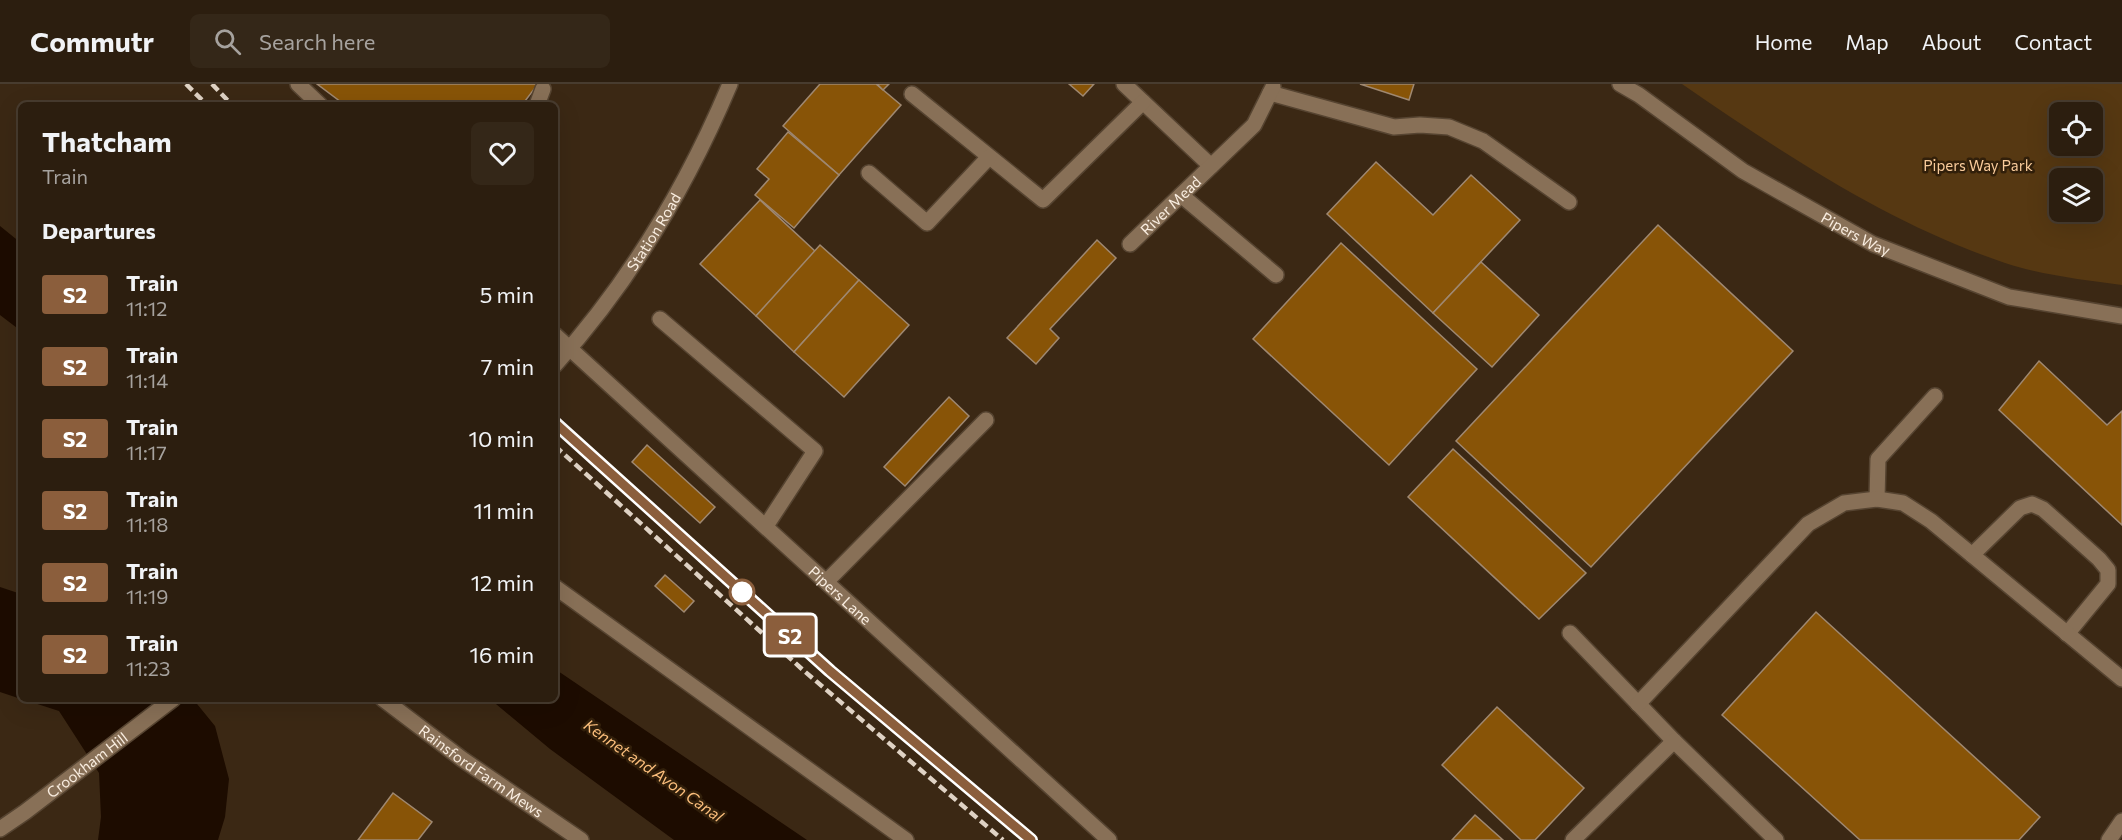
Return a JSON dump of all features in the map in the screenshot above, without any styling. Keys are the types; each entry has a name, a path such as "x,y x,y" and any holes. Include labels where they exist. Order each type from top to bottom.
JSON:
{"street":[{"path":"298,84 317,102"},
{"name":"Station Road","path":"558,362 618,289 646,246 711,129 730,84"},
{"name":"River Mead","path":"1124,84 1211,166"},
{"name":"Pipers Way","path":"1620,84 1639,95 1743,171 1873,244 2009,297 2122,316"},
{"path":"538,102 543,89"},
{"path":"1272,89 1394,127 1420,125 1449,127 1483,141 1569,202"},
{"name":"River Mead","path":"1130,244 1254,125 1272,89"},
{"path":"912,94 1043,200 1143,102"},
{"path":"869,173 927,223 989,157"},
{"path":"1181,195 1276,275"},
{"path":"660,319 815,451 766,526"},
{"name":"Pipers Lane","path":"558,338 1110,840"},
{"path":"1877,499 1878,459 1935,396"},
{"path":"827,581 986,420"},
{"path":"1638,704 1808,524 1844,503 1877,499 1903,503 1931,521 2122,679"},
{"path":"1972,555 2020,508 2032,504 2043,509 2099,559 2108,570 2108,584 2067,634"},
{"path":"558,589 906,840"},
{"path":"1570,633 1674,741 1776,840"},
{"name":"Crookham Hill","path":"0,829 169,702"},
{"name":"Rainsford Farm Mews","path":"387,702 462,759 581,840"},
{"path":"1573,840 1674,741"},
{"path":"2109,840 2122,820"}],"green space":[{"name":"Pipers Way Park","path":"1682,84 2122,84 2122,285 2033,271 1961,247 1878,207 1798,161"}],"water":[{"path":"0,226 18,241 18,329 0,315"},
{"path":"0,587 18,593 18,698 0,692"},
{"name":"Kennet and Avon Canal","path":"558,671 807,840 674,840 550,749 494,702 558,702"},
{"path":"31,702 195,702 215,726 229,779 225,817 218,840 98,840 101,817 99,773 59,711"}],"building":[{"path":"317,84 538,84 524,102 341,102"},
{"path":"820,84 876,84 901,105 839,175 783,126"},
{"path":"877,84 889,84 883,90"},
{"path":"1069,84 1094,84 1083,96"},
{"path":"1360,84 1414,84 1409,100"},
{"path":"788,132 839,175 794,228 755,195 769,179 757,169"},
{"path":"1376,162 1433,215 1471,175 1520,220 1433,313 1327,214"},
{"path":"760,200 816,252 756,316 700,264"},
{"path":"1658,225 1793,351 1591,567 1456,441"},
{"path":"1097,240 1116,258 1050,329 1059,338 1036,364 1007,338"},
{"path":"1341,243 1477,369 1389,465 1253,339"},
{"path":"820,245 859,280 794,352 756,316"},
{"path":"1481,262 1539,315 1492,367 1433,313"},
{"path":"859,280 909,325 844,397 794,352"},
{"path":"2039,361 2107,425 2122,411 2122,525 1999,410"},
{"path":"949,397 969,416 905,486 884,467"},
{"path":"647,445 715,507 700,523 632,462"},
{"path":"1453,449 1586,573 1539,619 1408,497"},
{"path":"665,575 694,601 684,612 655,586"},
{"path":"1816,612 2040,817 2019,840 1860,840 1722,715"},
{"path":"1497,707 1584,788 1535,840 1521,840 1442,765"},
{"path":"393,793 432,822 418,840 358,840"},
{"path":"1475,815 1503,840 1452,840"}],"railway":[{"path":"186,84 204,102"},
{"path":"212,84 229,102"},
{"path":"558,427 830,671 1031,840"},
{"path":"558,449 803,670 1003,840"}],"train":[{"name":"S2","path":"558,426 830,671 1031,840"}]}
